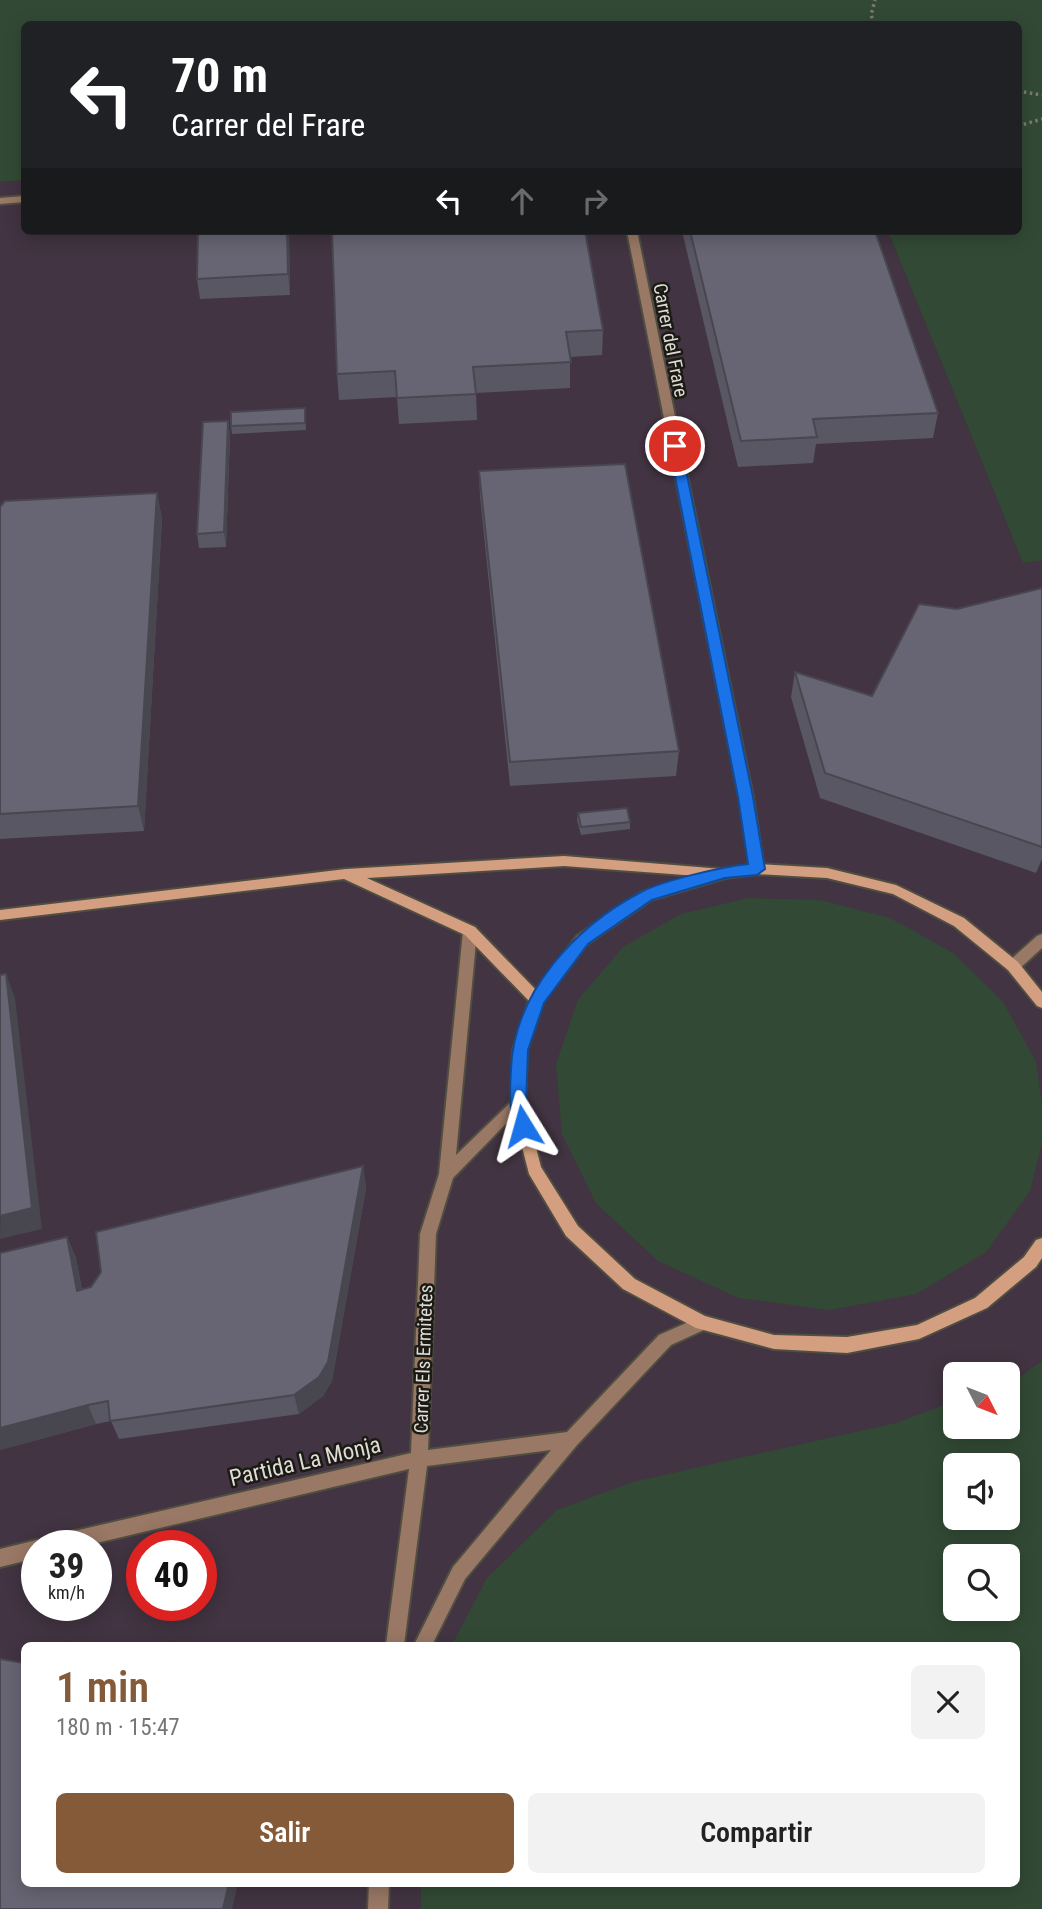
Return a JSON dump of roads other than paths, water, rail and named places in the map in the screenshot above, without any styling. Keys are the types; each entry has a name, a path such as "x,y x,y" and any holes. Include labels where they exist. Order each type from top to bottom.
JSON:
{"street":[{"path":"0,201 21,199"},
{"name":"Carrer del Frare","path":"633,235 743,783 757,869"},
{"path":"0,915 346,874 564,862 725,873"},
{"path":"1042,1002 1013,966 959,922 896,890 827,873 757,869 725,873 647,896 582,940 537,1000 520,1050 518,1104 534,1169 572,1231 629,1284 702,1323 774,1342 848,1345 919,1332 981,1303 1030,1262 1042,1245"},
{"path":"346,874 470,931 537,1000"},
{"path":"447,1174 470,931"},
{"path":"1013,966 1042,940"},
{"name":"Carrer Els Ermitetes","path":"395,1642 419,1459 428,1234 447,1174 518,1104"},
{"path":"424,1642 458,1573 571,1439 665,1340 702,1323"},
{"name":"Partida La Monja","path":"112,1531 419,1459 571,1439"},
{"path":"0,1558 21,1553"},
{"path":"378,1909 379,1887"}]}
